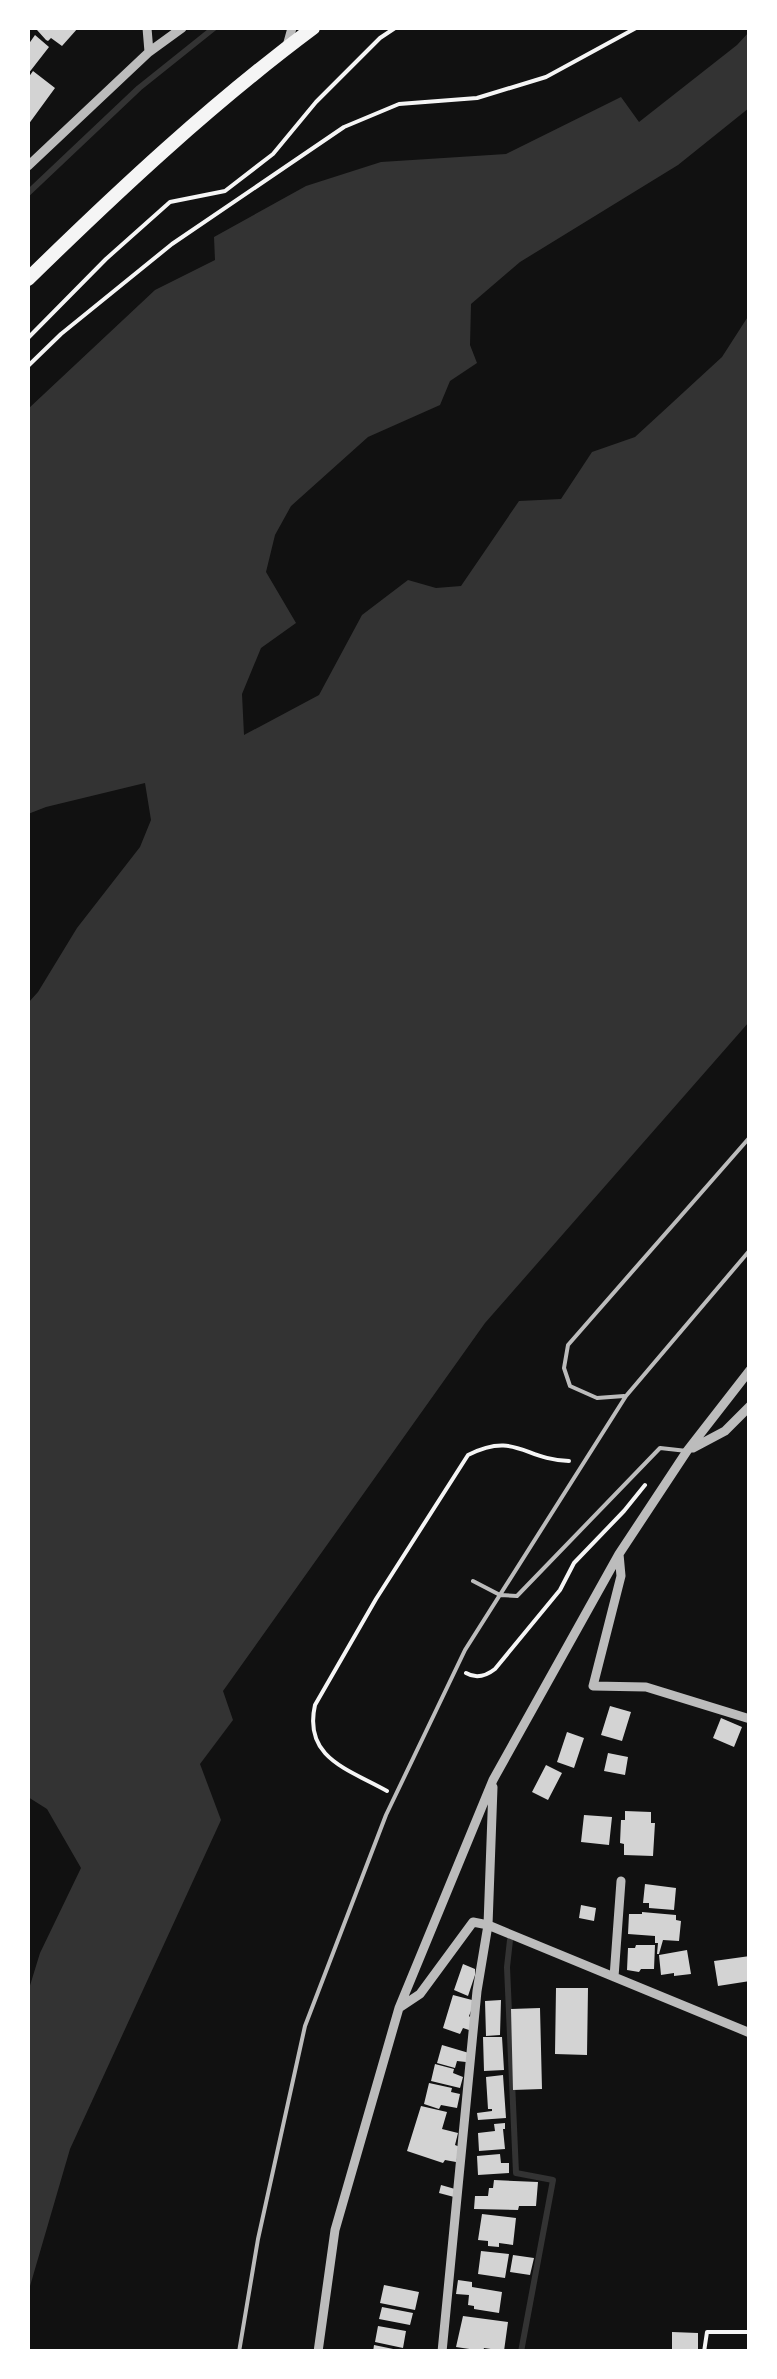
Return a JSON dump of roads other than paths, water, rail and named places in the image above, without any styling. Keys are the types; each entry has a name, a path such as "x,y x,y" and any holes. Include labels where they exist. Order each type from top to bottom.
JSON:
{"main road":[{"path":"28,279 174,140 258,68 313,28"}],"street":[{"path":"147,28 149,52"},
{"path":"29,162 149,52 182,28"},
{"path":"288,46 292,28"},
{"path":"318,2352 335,2230 399,2008 493,1780 619,1554 686,1451 750,1370"},
{"path":"686,1451 725,1430 750,1406"},
{"path":"619,1554 621,1576 593,1686 646,1688 750,1719"},
{"path":"442,2352 488,1925 493,1780"},
{"path":"614,1977 621,1881"},
{"path":"399,2008 420,1994 474,1922 750,2033"}],"lane":[{"path":"626,1396 597,1398 570,1386 564,1368 568,1345 750,1137"},
{"path":"239,2352 258,2239 305,2026 396,1796 465,1650 626,1396 750,1250"},
{"path":"474,1581 500,1595 518,1596 660,1448 686,1451"}],"waterway":[{"path":"28,193 139,88 214,28"},
{"path":"510,1940 507,1967 516,2173 553,2180 521,2352"}]}
